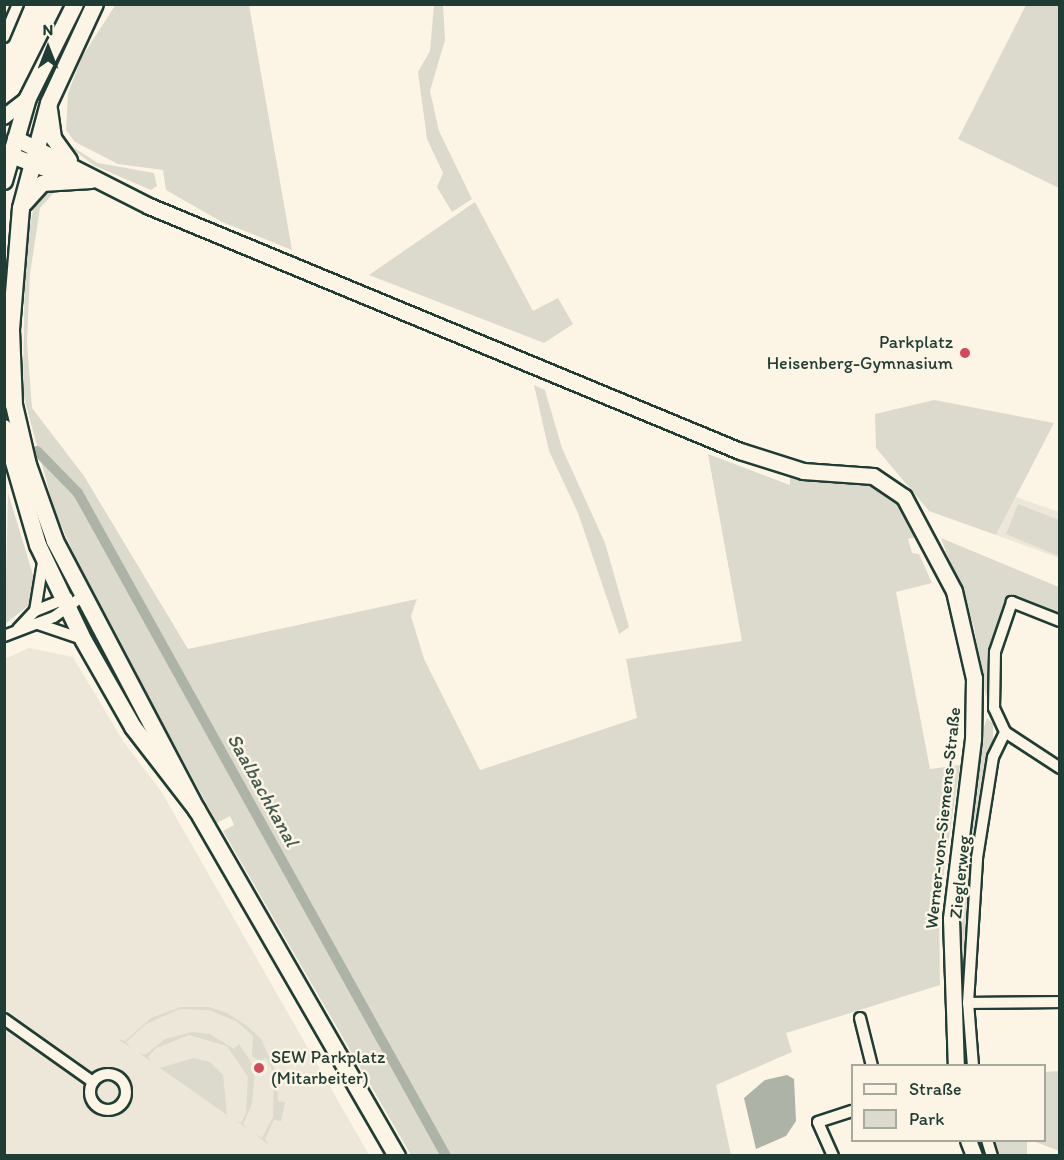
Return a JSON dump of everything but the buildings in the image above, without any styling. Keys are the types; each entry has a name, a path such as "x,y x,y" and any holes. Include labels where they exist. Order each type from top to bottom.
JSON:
{"main road":[{"path":"4,181 10,136 75,4"},
{"path":"95,4 49,103 34,147 21,208 11,330 14,405 36,490 82,597 197,810 397,1155"},
{"path":"49,103 53,138 71,171"},
{"path":"10,136 34,147 71,171"},
{"path":"8,154 30,164 71,171"},
{"path":"21,208 38,185 71,171"},
{"name":"Werner-von-Siemens-Straße","path":"71,171 758,457 803,471 860,473 885,482 904,497 935,547 968,634 975,708 951,919 956,1064"},
{"path":"4,428 42,554 65,604 133,727 197,810"}],"street":[{"path":"4,38 18,4"},
{"path":"4,117 28,98"},
{"path":"17,630 35,611 42,590 42,554"},
{"path":"35,611 65,604 82,597"},
{"path":"1059,621 1012,602 995,652 994,708 1005,732 1059,768"},
{"path":"4,636 38,624 65,604"},
{"path":"38,624 84,640"},
{"path":"975,708 994,708"},
{"name":"Zieglerweg","path":"973,1064 968,1002 977,858 993,757 1005,732"},
{"path":"968,1002 1059,1002"},
{"path":"860,1018 872,1064"},
{"path":"4,1019 93,1082"},
{"path":"833,1155 818,1122 851,1111"}],"shaded area":[{"path":"1016,497 1059,512 1059,558 996,535"},
{"path":"29,648 73,657 123,741 161,791 369,1155 5,1155 4,659"},
{"path":"787,1075 794,1079 796,1121 786,1136 756,1149 744,1098 765,1080"}],"green space":[{"path":"116,4 249,5 292,250 222,222 166,190 163,170 118,164 75,142 66,130 68,93 82,57"},
{"path":"434,5 443,5 445,40 430,91 439,131 472,199 452,212 437,187 443,173 427,139 418,72 430,51"},
{"path":"1026,5 1059,5 1059,188 958,139"},
{"path":"60,139 98,163 154,173 157,186 151,190 93,165"},
{"path":"47,187 58,188 40,208 30,274 27,342 32,408 84,476 188,649 417,599 411,616 424,659 480,770 637,718 626,659 742,641 708,454 790,485 790,475 864,482 899,502 920,536 908,539 912,553 919,554 932,583 896,592 930,769 960,765 939,905 940,985 786,1033 792,1052 716,1085 731,1155 411,1155 223,831 234,825 230,816 217,823 86,581 54,509 23,394 25,254 33,210"},
{"path":"475,202 533,311 558,298 573,324 544,343 369,275"},
{"path":"534,385 545,390 562,448 605,543 629,627 619,634 578,513 549,451"},
{"path":"934,400 1054,423 996,535 929,511 876,448 875,414"},
{"path":"8,493 37,588 28,606 5,624"},
{"path":"1018,504 1059,520 1059,556 1006,534"},
{"path":"941,538 1059,587 1059,616 1009,595 997,624 986,698 974,627"},
{"path":"987,718 993,724 993,757 971,919 973,1064 956,1064 950,1019 971,768"},
{"path":"181,1007 209,1007 227,1013 247,1026 261,1039 276,1073 278,1101 285,1102 281,1121 274,1120 265,1139 269,1145 256,1135 262,1138 273,1117 274,1075 266,1057 261,1062 252,1056 253,1036 236,1021 209,1010 180,1009 146,1024 126,1042 131,1048 118,1039 125,1041 151,1018"},
{"path":"192,1032 210,1034 234,1049 239,1044 255,1068 252,1104 243,1124 248,1129 235,1120 241,1123 246,1113 248,1077 227,1046 189,1035 156,1048 148,1057 152,1062 139,1053 145,1055 165,1039"},
{"path":"193,1058 210,1062 223,1075 227,1115 160,1068"},
{"path":"1060,1071 1059,1151 1036,1142 1046,1142 1046,1072"},
{"path":"968,1142 1027,1142 1027,1156 968,1156"}],"waterway":[{"name":"Saalbachkanal","path":"37,451 78,493 446,1156"}],"place":[{"name":"Parkplatz Heisenberg-Gymnasium","path":"965,353"},
{"name":"SEW Parkplatz (Mitarbeiter)","path":"259,1068"}]}
